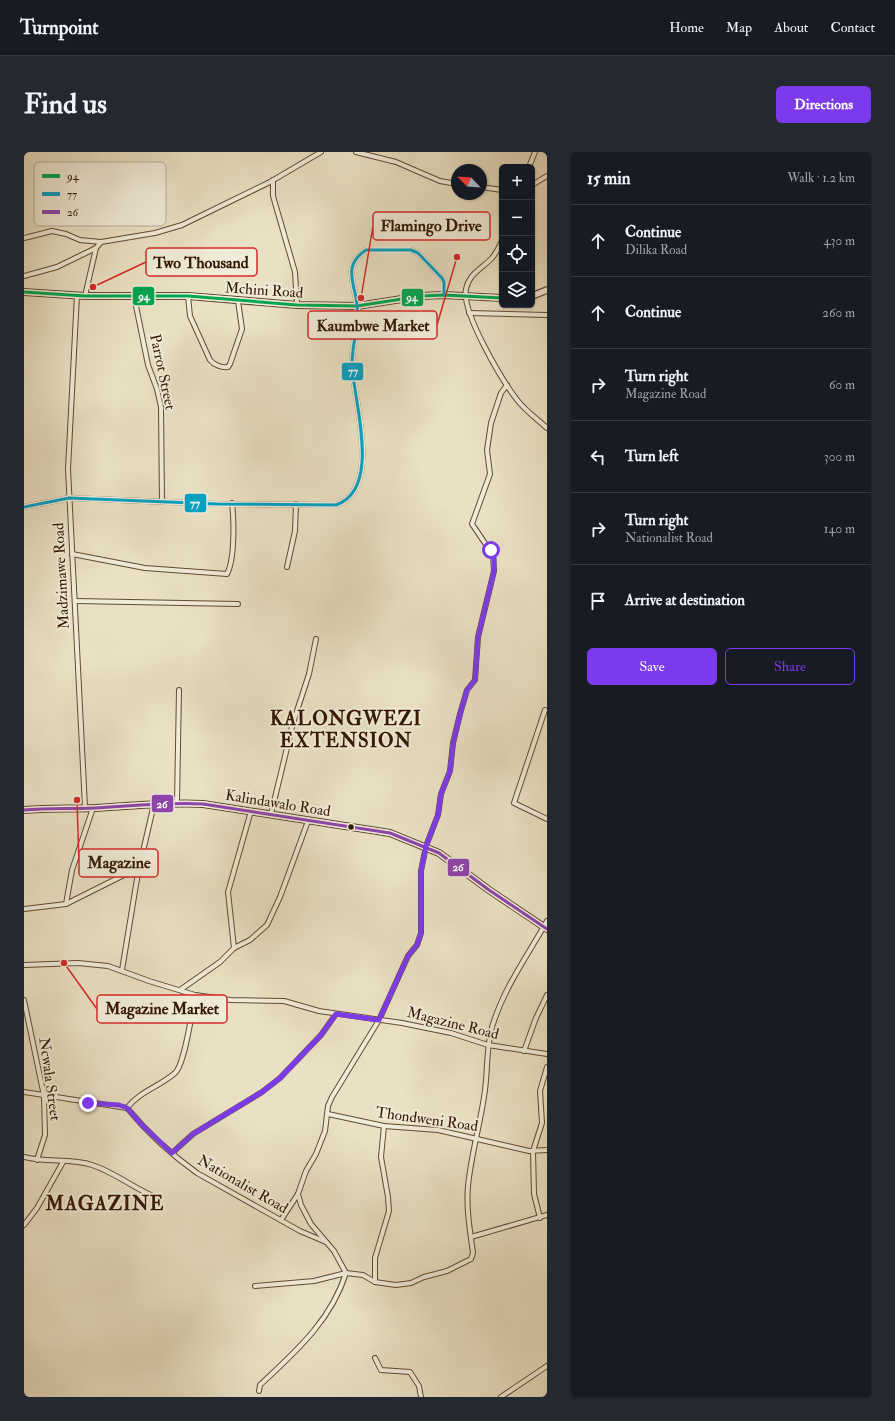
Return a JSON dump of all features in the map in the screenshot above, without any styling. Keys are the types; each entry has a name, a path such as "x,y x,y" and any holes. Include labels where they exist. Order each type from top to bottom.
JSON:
{"street":[{"path":"24,238 52,231 66,234 80,240 101,242 170,229 273,180 321,152"},
{"path":"356,152 396,162 440,181 451,183"},
{"path":"530,164 535,152"},
{"path":"535,183 547,176"},
{"path":"273,180 273,196 295,272 297,305"},
{"path":"487,188 499,190"},
{"path":"24,276 57,267 96,248 101,242"},
{"path":"499,246 491,259 473,274 467,286 465,297 469,313 478,334 507,385 522,405 547,428"},
{"path":"85,296 96,248"},
{"path":"24,507 70,498 162,502 336,505 343,503 354,493 359,479 363,453 352,364 357,306 351,274 358,258 368,250 407,249 416,252 444,280 444,295"},
{"path":"535,295 547,290"},
{"name":"Mchini Road","path":"24,292 85,296 188,296 297,305 357,306 422,296 444,295 499,298"},
{"name":"Madzimawe Road","path":"77,295 68,469 85,807"},
{"name":"Parrot Street","path":"134,296 148,365 157,389 161,407 162,502"},
{"path":"188,296 190,316 210,360 213,363 225,368 230,364 242,329 238,301"},
{"path":"469,313 547,315"},
{"path":"281,1220 298,1194 306,1171 316,1154 326,1131 332,1097 379,1020 408,956 417,945 421,933 421,871 426,846 438,815 441,794 450,771 453,744 460,714 467,690 475,680 478,637 494,567 493,555 472,524 490,474 487,450 490,423 501,393 507,385"},
{"path":"72,554 145,568 228,574 233,544 234,518 232,503"},
{"path":"287,567 295,531 296,504"},
{"path":"75,600 238,604"},
{"path":"271,814 293,723 309,674 316,638"},
{"path":"177,803 179,690"},
{"path":"545,710 514,804 547,819"},
{"name":"Kalindawalo Road","path":"24,810 54,807 93,808 177,803 203,804 390,833 426,846 439,853 545,928"},
{"path":"122,970 138,873 154,804"},
{"path":"66,904 72,870 93,808"},
{"path":"234,948 228,892 251,811"},
{"path":"180,990 220,962 234,948 260,932 271,919 308,821"},
{"path":"24,909 66,904 124,875 138,873"},
{"path":"255,1286 314,1282 346,1274 363,1275 375,1282 396,1285 411,1283 457,1267 472,1257 468,1196 485,1088 488,1045 493,1024 510,983 545,928 547,921"},
{"name":"Magazine Road","path":"24,965 78,963 108,966 149,981 196,995 231,1000 284,1001 319,1011 451,1033 488,1045 547,1054"},
{"path":"24,1092 127,1108 137,1096 178,1070 184,1051 196,995"},
{"path":"524,1051 536,1018 547,995"},
{"name":"Ncwala Street","path":"24,1000 44,1096 45,1135 37,1160"},
{"path":"172,1153 193,1134 262,1092 280,1078 321,1035 336,1014"},
{"path":"540,1218 534,1194 533,1151 542,1123 540,1091 547,1067"},
{"name":"Nationalist Road","path":"127,1108 142,1125 172,1153 197,1173 300,1232 326,1242"},
{"name":"Thondweni Road","path":"328,1114 384,1126 438,1130 533,1151 547,1150"},
{"path":"375,1282 375,1258 389,1211 381,1157 384,1126"},
{"path":"24,1157 37,1160 90,1164 153,1196"},
{"path":"24,1225 37,1208 63,1162"},
{"path":"259,1391 260,1385 294,1355 326,1315 339,1294 346,1274 342,1264 311,1224 301,1205 298,1194"},
{"path":"471,1237 547,1215"},
{"path":"375,1358 381,1370 410,1372 419,1386 421,1397"},
{"path":"501,1397 547,1366"}],"transit line":[{"name":"77","path":"24,507 69,498 218,504 336,505 350,496 358,481 362,463 360,420 352,364 357,313 352,276 354,263 358,256 366,250 411,250 418,253 442,278 444,282 444,295"},
{"name":"94","path":"24,292 85,296 188,296 297,305 357,306 421,296 444,295 499,298"},
{"name":"26","path":"24,810 162,804 203,804 390,833 439,853 489,890 547,929"}],"place":[{"name":"Kaumbwe Market","path":"457,257"},
{"name":"Two Thousand","path":"93,287"},
{"name":"Flamingo Drive","path":"361,298"},
{"name":"Magazine","path":"77,800"},
{"name":"Magazine Market","path":"64,963"}],"district":[{"name":"KALONGWEZI EXTENSION","path":"346,729"},
{"name":"MAGAZINE","path":"105,1203"}],"route":[{"path":"88,1103 124,1106 172,1153 193,1134 262,1092 280,1078 321,1035 336,1014 379,1020 401,975 408,956 417,945 421,933 421,871 426,846 438,815 441,794 450,771 453,744 460,714 467,690 475,680 478,656 478,637 494,571 494,559 491,550"}]}
